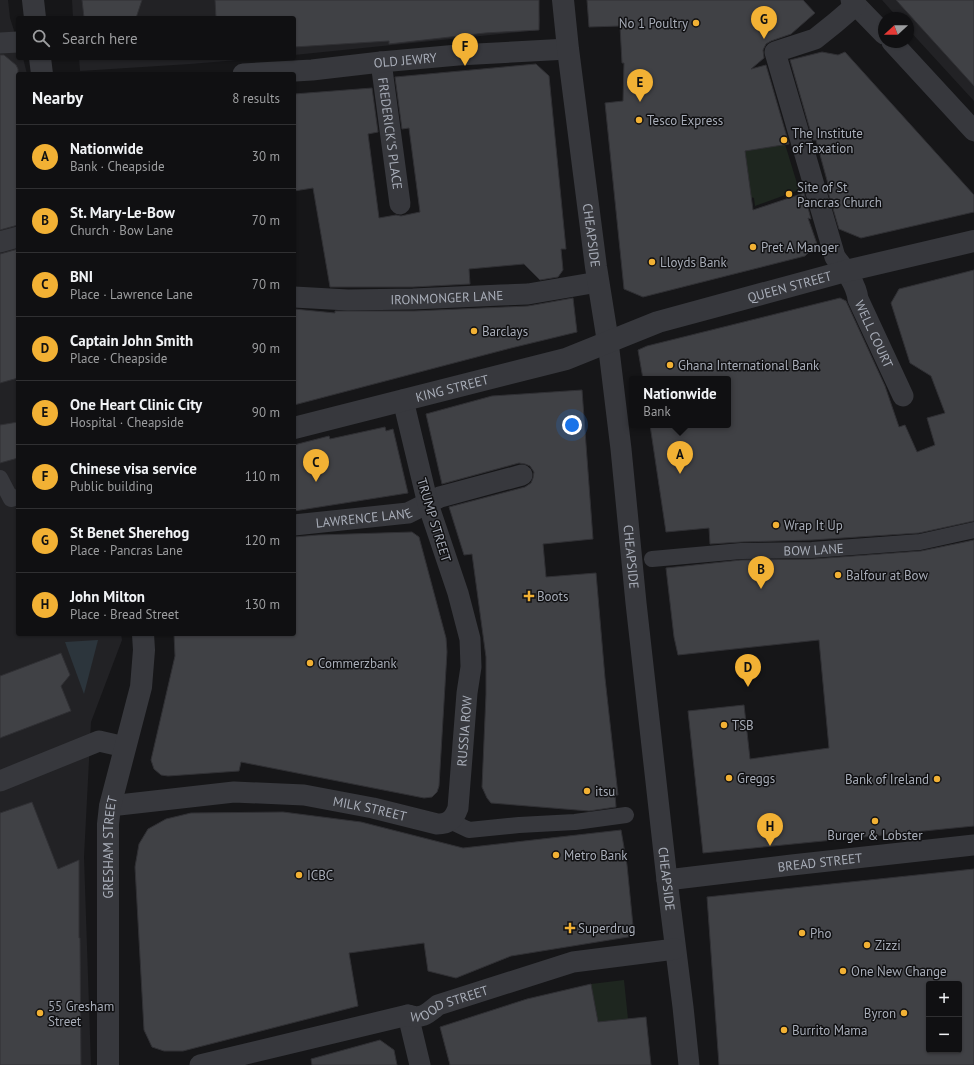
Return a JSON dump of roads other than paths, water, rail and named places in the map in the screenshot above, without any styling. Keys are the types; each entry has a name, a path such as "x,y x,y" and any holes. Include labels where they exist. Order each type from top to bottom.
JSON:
{"street":[{"path":"33,0 35,16"},
{"name":"CHEAPSIDE","path":"563,0 598,282 608,342 621,449 636,603 689,1065"},
{"path":"853,2 878,28"},
{"name":"WELL COURT","path":"853,2 836,23 815,38 775,52 835,257 846,271 857,290 858,299 903,396"},
{"path":"0,42 16,42"},
{"path":"898,48 974,131"},
{"name":"OLD JEWRY","path":"278,72 312,70 458,55 568,49"},
{"path":"40,60 42,72"},
{"name":"FREDERICK'S PLACE","path":"381,62 400,204"},
{"path":"0,242 16,238"},
{"name":"QUEEN STREET","path":"608,342 658,322 846,271 974,240"},
{"name":"IRONMONGER LANE","path":"296,298 348,300 528,294 598,282"},
{"name":"KING STREET","path":"296,427 566,359 608,342"},
{"name":"TRUMP STREET","path":"403,400 428,504 458,593 470,639"},
{"name":"LAWRENCE LANE","path":"296,525 408,513 440,497 522,475"},
{"path":"0,478 11,499 16,498"},
{"name":"BOW LANE","path":"652,560 741,551 812,550 920,542 974,530"},
{"name":"GRESHAM STREET","path":"108,1065 108,824 110,806 141,688 144,650 143,636"},
{"name":"RUSSIA ROW","path":"450,822 458,808 467,693 471,667 470,639"},
{"path":"0,781 99,741 125,747"},
{"name":"MILK STREET","path":"110,806 234,792 296,795 373,808 437,824 450,822 468,830 575,822 626,815"},
{"name":"BREAD STREET","path":"667,880 974,845"},
{"name":"WOOD STREET","path":"200,1065 408,1015 416,1018 428,1014 438,1005 573,962 675,949"},
{"path":"408,1015 420,1065"}],"place":[{"name":"No 1 Poultry","path":"696,23"},
{"name":"St Benet Sherehog","path":"764,39"},
{"name":"Chinese visa service","path":"465,66"},
{"name":"One Heart Clinic City","path":"640,102"},
{"name":"Tesco Express","path":"639,120"},
{"name":"The Institute of Taxation","path":"784,140"},
{"name":"Site of St Pancras Church","path":"789,194"},
{"name":"Pret A Manger","path":"753,247"},
{"name":"Lloyds Bank","path":"652,262"},
{"name":"Barclays","path":"474,331"},
{"name":"Ghana International Bank","path":"670,365"},
{"name":"Nationwide","path":"680,474"},
{"name":"BNI","path":"316,482"},
{"name":"Wrap It Up","path":"776,525"},
{"name":"Balfour at Bow","path":"838,575"},
{"name":"St. Mary-Le-Bow","path":"761,589"},
{"name":"Boots","path":"529,596"},
{"name":"Commerzbank","path":"310,663"},
{"name":"Captain John Smith","path":"748,687"},
{"name":"TSB","path":"724,725"},
{"name":"Greggs","path":"729,778"},
{"name":"Bank of Ireland","path":"937,779"},
{"name":"itsu","path":"587,791"},
{"name":"Burger & Lobster","path":"875,821"},
{"name":"John Milton","path":"770,846"},
{"name":"Metro Bank","path":"556,855"},
{"name":"ICBC","path":"299,875"},
{"name":"Superdrug","path":"570,928"},
{"name":"Pho","path":"802,933"},
{"name":"Zizzi","path":"867,945"},
{"name":"One New Change","path":"843,971"},
{"name":"55 Gresham Street","path":"40,1013"},
{"name":"Byron","path":"904,1013"},
{"name":"Burrito Mama","path":"784,1030"}]}
